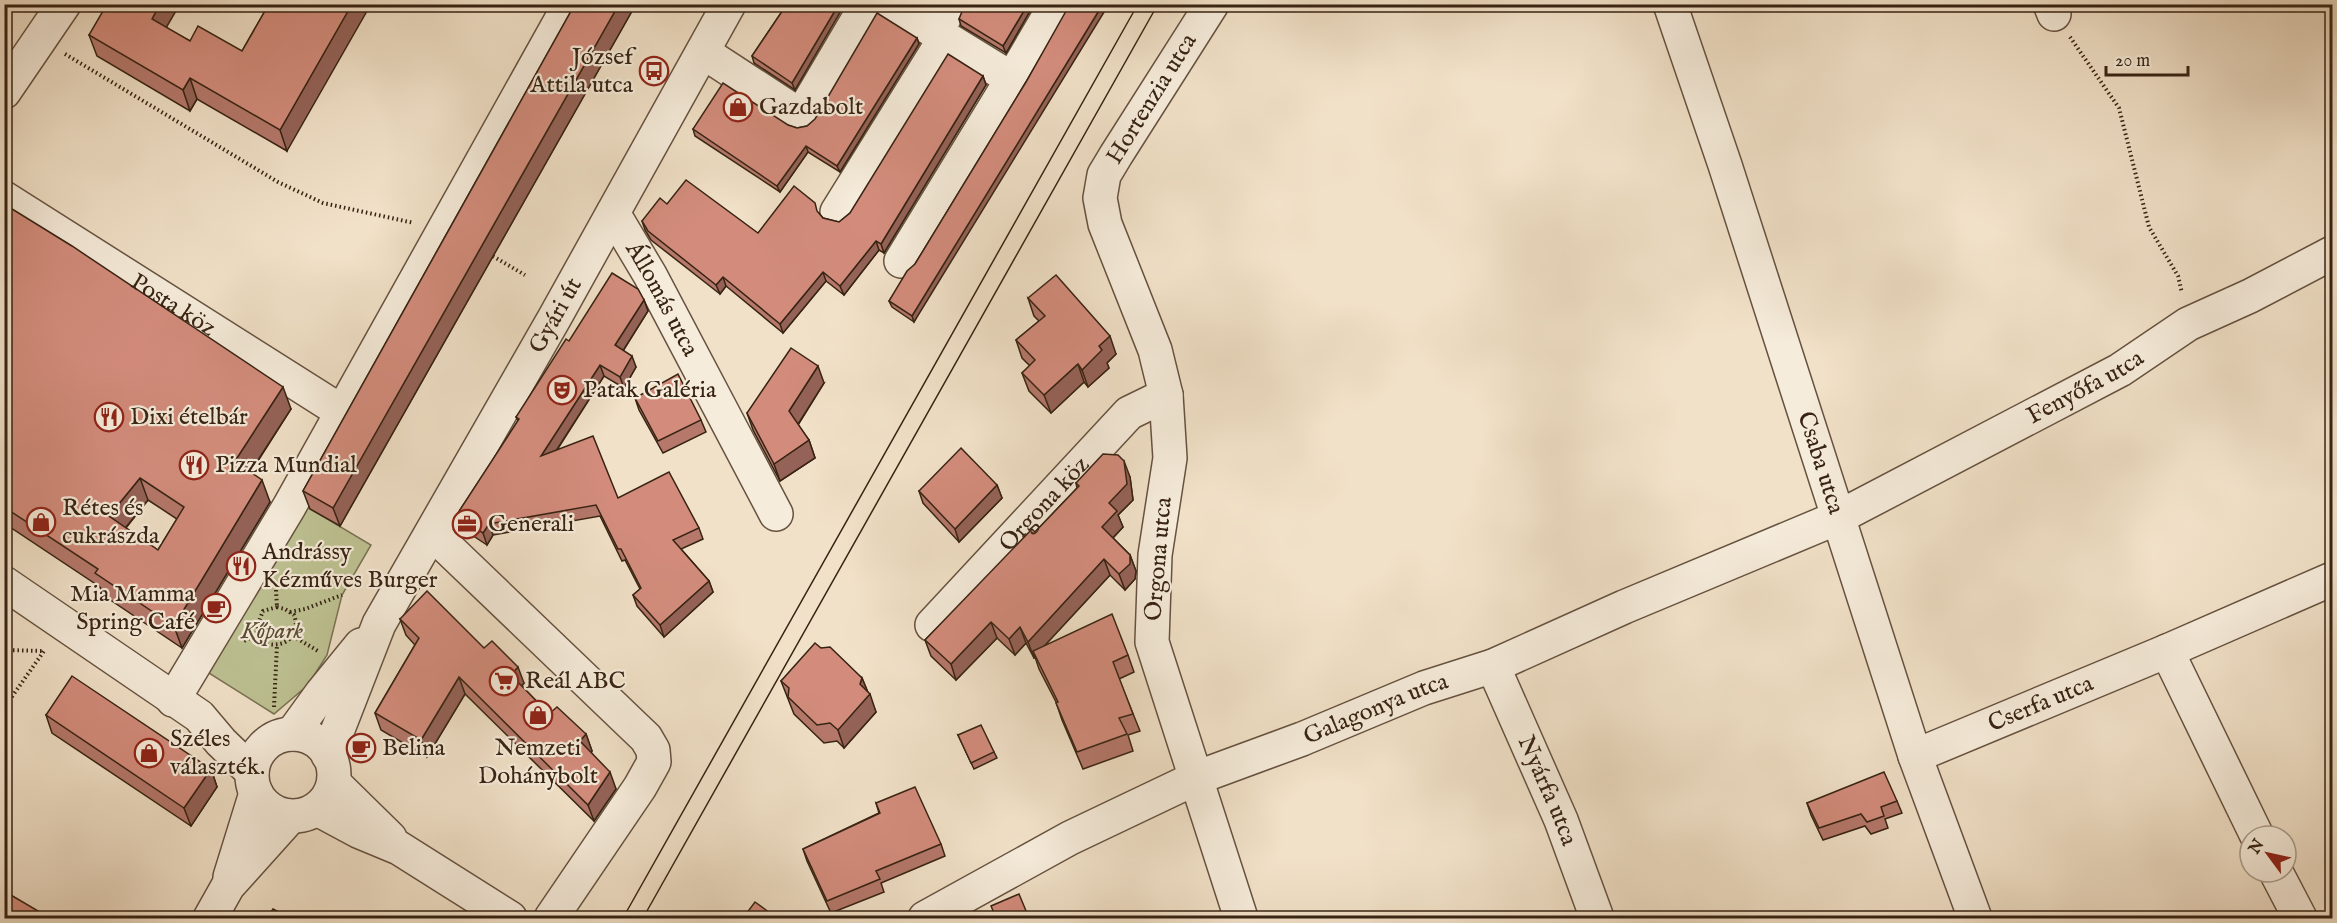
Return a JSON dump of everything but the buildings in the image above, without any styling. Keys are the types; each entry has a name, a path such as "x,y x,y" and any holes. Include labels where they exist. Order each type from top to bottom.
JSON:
{"street":[{"path":"4,92 64,4"},
{"path":"186,708 274,531 570,4"},
{"name":"Gyári út","path":"280,729 321,694 379,624 729,4"},
{"path":"703,52 801,116 867,4"},
{"path":"890,4 1012,79"},
{"path":"837,212 940,35 952,4"},
{"path":"900,261 1056,4"},
{"name":"Hortenzia utca","path":"1100,198 1104,175 1116,154 1212,4"},
{"name":"Csaba utca","path":"1670,4 1725,165 1915,756 1975,918"},
{"name":"Posta köz","path":"4,198 342,412"},
{"name":"Orgona utca","path":"1100,198 1105,224 1155,350 1166,395 1170,458 1155,555 1152,642 1241,918"},
{"name":"Állomás utca","path":"613,213 681,332 776,514"},
{"name":"Fenyőfa utca","path":"1837,518 2120,370 2188,324 2250,296 2332,253"},
{"name":"Orgona köz","path":"932,625 1130,413 1166,395"},
{"name":"Galagonya utca","path":"925,918 1070,838 1196,778 1302,739 1424,688 1493,666 1634,603 1837,518"},
{"path":"432,533 646,738 653,750 654,762 640,787 551,918"},
{"name":"Cserfa utca","path":"1915,756 2167,651 2332,579"},
{"path":"4,583 186,708 221,742 254,782 261,802 269,809 279,814 317,791"},
{"name":"Gyári út","path":"210,918 228,886 317,791 379,624"},
{"path":"2167,651 2252,824"},
{"name":"Nyárfa utca","path":"1493,666 1561,820 1597,918"},
{"path":"186,708 280,729 313,739 317,791 358,831 399,848 509,917"},
{"path":"254,782 255,758 280,729"},
{"name":"Gyári út","path":"228,886 254,782"},
{"path":"2282,884 2300,918"}],"path":[{"path":"2052,9 2118,108 2150,227 2178,276 2188,324"},
{"path":"62,52 278,182 322,203 415,223"},
{"path":"290,612 305,609 342,595"},
{"path":"277,607 294,615 297,624 293,636 285,643 277,645 259,640 256,629 263,611 277,607"},
{"path":"293,636 320,652"},
{"path":"277,645 280,729"},
{"path":"4,650 44,651 4,708"}],"green space":[{"name":"Kőpark","path":"287,495 371,545 342,595 327,655 308,685 274,714 185,658"}],"tram line":[{"path":"623,918 1138,4"},
{"path":"643,918 1158,4"}],"place":[{"name":"József Attila utca","path":"654,71"},
{"name":"Gazdabolt","path":"738,107"},
{"name":"Patak Galéria","path":"562,390"},
{"name":"Dixi ételbár","path":"109,417"},
{"name":"Pizza Mundial","path":"194,465"},
{"name":"Rétes és cukrászda","path":"41,522"},
{"name":"Generali","path":"467,524"},
{"name":"Andrássy Kézműves Burger","path":"241,566"},
{"name":"Mia Mamma Spring Café","path":"216,608"},
{"name":"Reál ABC","path":"504,681"},
{"name":"Nemzeti Dohánybolt","path":"538,715"},
{"name":"Belina","path":"361,748"},
{"name":"Széles választék.","path":"149,753"}]}
